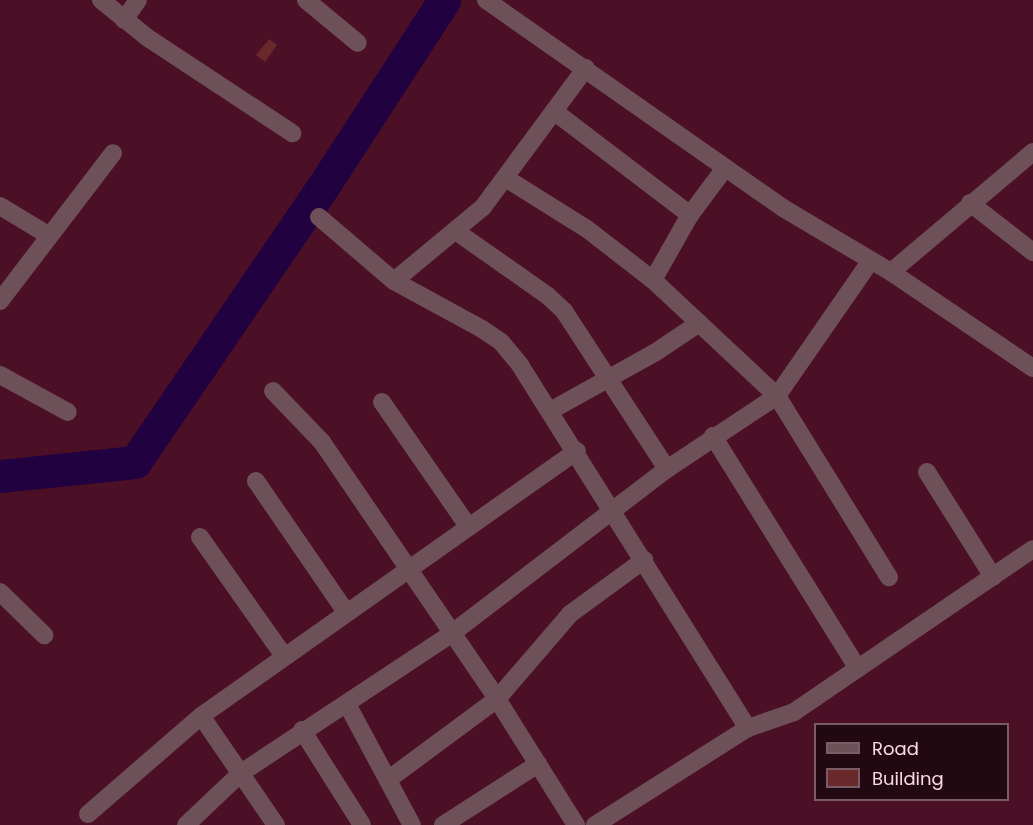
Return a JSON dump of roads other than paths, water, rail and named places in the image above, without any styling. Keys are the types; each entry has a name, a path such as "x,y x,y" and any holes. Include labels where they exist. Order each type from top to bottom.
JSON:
{"street":[{"path":"101,0 124,20 292,133"},
{"path":"124,20 138,0"},
{"path":"306,0 358,43"},
{"path":"486,0 539,34 725,168 891,272 1033,368"},
{"path":"394,281 457,232 507,179 586,68"},
{"path":"555,112 690,215"},
{"path":"891,272 1033,152"},
{"path":"0,301 48,235 113,153"},
{"path":"653,280 690,215 725,168"},
{"path":"507,179 587,229 653,280 777,396 889,577"},
{"path":"970,203 1033,252"},
{"path":"0,206 48,235"},
{"path":"318,217 394,281 501,342 577,451 748,728"},
{"path":"457,232 548,296 564,311 667,469"},
{"path":"186,825 241,773 302,730 347,704 452,634 613,508 713,436 777,396 871,260"},
{"path":"550,411 609,379 699,323"},
{"path":"0,375 68,412"},
{"path":"273,391 322,442 497,699 576,825"},
{"path":"382,402 468,526"},
{"path":"713,436 858,669"},
{"path":"88,814 201,716 406,568 577,451"},
{"path":"927,472 993,577"},
{"path":"256,481 346,612"},
{"path":"200,537 284,656"},
{"path":"595,825 748,728 794,711 1033,549"},
{"path":"389,779 497,699 570,614 644,560"},
{"path":"0,592 44,635"},
{"path":"347,704 412,825"},
{"path":"201,716 276,825"},
{"path":"302,730 362,825"},
{"path":"443,825 538,764"}],"waterway":[{"path":"0,476 135,462 324,185 444,0"}]}
